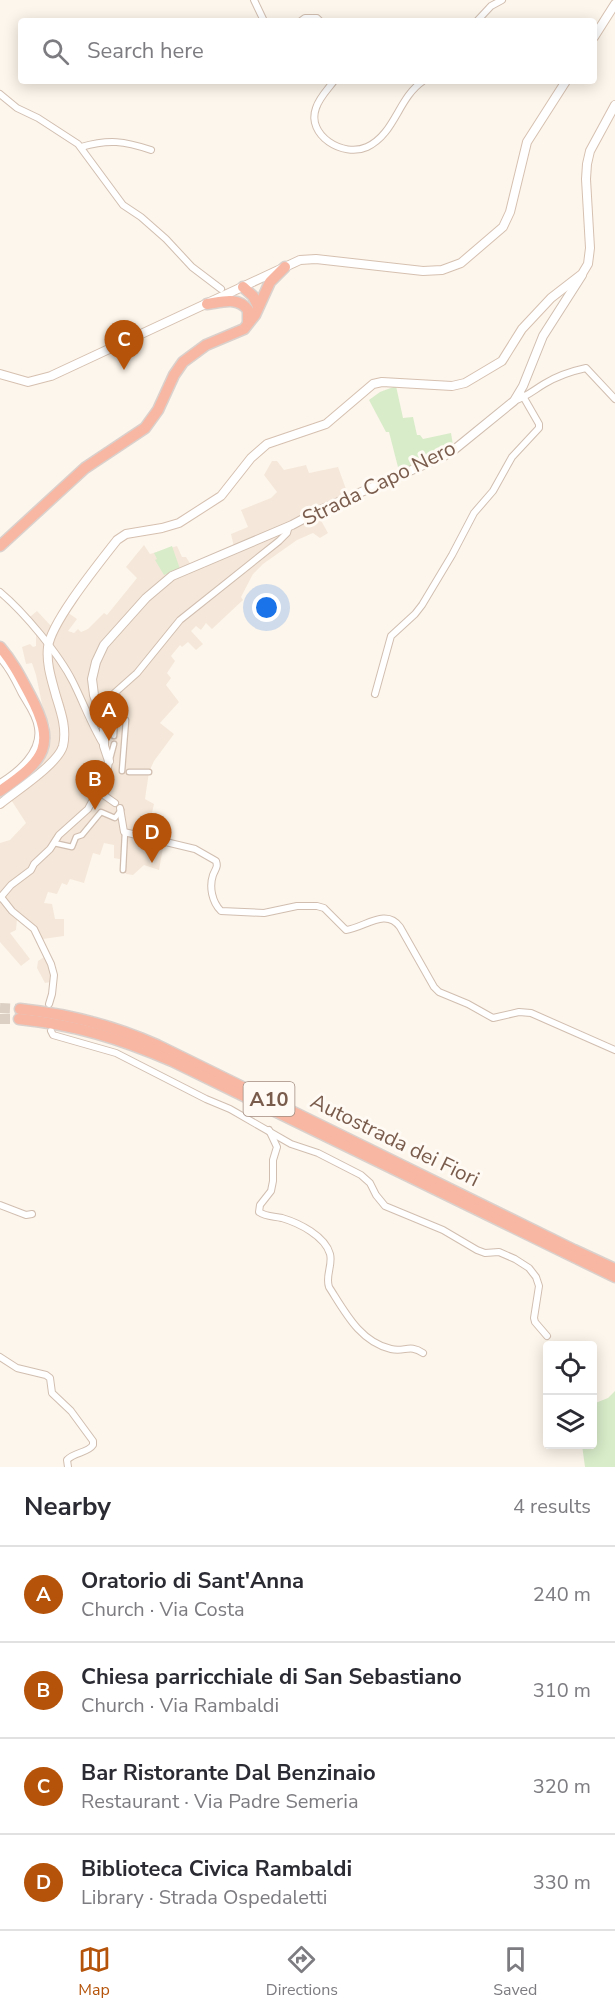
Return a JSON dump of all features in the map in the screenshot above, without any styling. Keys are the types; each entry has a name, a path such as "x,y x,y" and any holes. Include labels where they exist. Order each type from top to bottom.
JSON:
{"highway":[{"path":"0,546 85,468 145,428 158,410 174,375 190,356 206,345 241,330 248,324 255,315 270,282 285,267"},
{"path":"243,287 253,296 258,306"},
{"path":"243,287 249,314 248,324"},
{"path":"207,304 230,300 246,307"},
{"path":"0,647 13,664 32,699 42,720 45,736 42,751 34,762 3,787"},
{"name":"Autostrada dei Fiori","path":"615,1269 183,1056 139,1037 78,1017 19,1014 83,1029 147,1050 615,1277"}],"main road":[{"path":"597,32 615,4"},
{"path":"0,374 28,382 51,376 300,260 316,259 423,271 442,270 461,263 503,227 510,212 528,142 564,84"},
{"name":"Strada Capo Nero","path":"582,274 588,264 590,248 587,164 590,151 615,105"},
{"path":"0,804 56,759 64,744 63,718 48,663 48,647 56,625 117,540 126,534 179,523 221,496 251,458 267,444 326,424 373,384 381,382 452,386 465,383 490,370 502,361 522,329 551,298 582,274"}],"street":[{"path":"254,0 263,18"},
{"path":"480,18 491,6 502,0"},
{"path":"332,84 315,108 318,129 332,144 353,151 367,147 384,136 404,101 419,84"},
{"path":"0,94 9,104 38,118 81,147 123,205 141,217 192,267 221,289"},
{"path":"81,147 115,141 127,142 151,150"},
{"name":"Strada Capo Nero","path":"111,767 104,746 102,718 94,695 92,679 96,662 104,645 146,598 172,576 444,456 522,394 543,336 582,274"},
{"path":"375,694 391,636 422,605 474,513 493,491 512,457 539,428 522,394 586,368 615,399"},
{"path":"114,735 116,717 110,697 114,692 137,673 180,620 279,541 287,533 289,526"},
{"path":"0,592 18,609 73,682 104,746"},
{"path":"0,658 35,717 38,728 38,742 30,756 3,787"},
{"path":"102,718 116,717 126,720 125,772"},
{"path":"49,1004 54,975 51,964 34,929 12,911 0,897 11,885 31,870 59,835 81,817 96,794 101,791 111,767 114,744"},
{"path":"97,764 125,772 149,772"},
{"path":"3,787 21,787"},
{"path":"101,791 119,807 125,832 123,870"},
{"path":"54,843 72,847 76,837 82,835 101,812 114,818 119,807"},
{"path":"125,832 195,849 216,861 217,867 211,885 213,897 221,911 264,913 297,906 317,906 329,912 346,930 378,919 396,921 439,992 494,1018 519,1012 531,1013 615,1050"},
{"path":"51,1030 53,1035 116,1053 206,1099 231,1109 291,1144 318,1152 361,1175 370,1183 376,1196 385,1206 443,1230 477,1250 485,1253 499,1252 523,1263 536,1277 539,1286 534,1318 547,1336"},
{"path":"269,1130 277,1147 273,1160 271,1191 260,1205 260,1212 290,1221 324,1243 330,1256 327,1282 329,1287 347,1316 370,1340 393,1350 414,1348 423,1353"},
{"path":"0,1205 26,1215 32,1214"},
{"path":"0,1358 11,1366 50,1378 52,1393 71,1411 93,1441 91,1449 70,1456 67,1460 68,1467"}],"shaded area":[{"path":"272,461 277,461 284,470 306,465 309,473 338,467 350,500 318,515 328,533 320,538 313,533 297,540 263,564 253,574 241,597 243,600 212,629 206,623 201,630 196,626 191,631 203,644 196,650 188,642 182,647 180,645 171,656 175,661 167,673 171,678 166,685 179,702 160,723 174,734 154,761 149,772 145,799 154,804 149,826 166,831 159,870 144,865 133,875 126,874 123,868 124,860 114,858 114,845 104,843 100,855 93,853 84,883 70,879 67,885 62,883 57,894 48,892 44,903 52,904 55,919 64,919 64,936 43,939 56,969 56,981 45,983 37,968 38,961 44,957 32,930 17,919 16,930 10,933 30,959 21,966 0,942 0,843 10,840 26,823 6,792 35,770 42,761 49,741 50,726 43,709 36,675 32,663 26,664 22,647 30,644 33,647 36,646 36,635 25,621 37,611 52,627 64,610 77,619 68,631 74,633 78,629 81,632 88,629 104,613 107,615 137,578 126,567 144,545 150,554 177,546 182,557 186,557 191,565 234,547 231,534 248,527 241,510 271,498 277,492 264,475"}],"green space":[{"path":"396,386 403,418 413,417 417,435 423,439 451,433 453,445 399,471 389,432 386,432 369,400 380,392"},
{"path":"172,546 180,569 164,575 155,560 157,559 154,553"},
{"path":"615,1391 615,1467 585,1467 583,1449 597,1449 597,1402 608,1398"}],"tunnel":[{"path":"0,1008 20,1009"},
{"path":"0,1019 19,1019"}],"place":[{"name":"Bar Ristorante Dal Benzinaio","path":"124,370"},
{"name":"Oratorio di Sant'Anna","path":"109,741"},
{"name":"Chiesa parricchiale di San Sebastiano","path":"95,810"},
{"name":"Biblioteca Civica Rambaldi","path":"152,863"}]}
